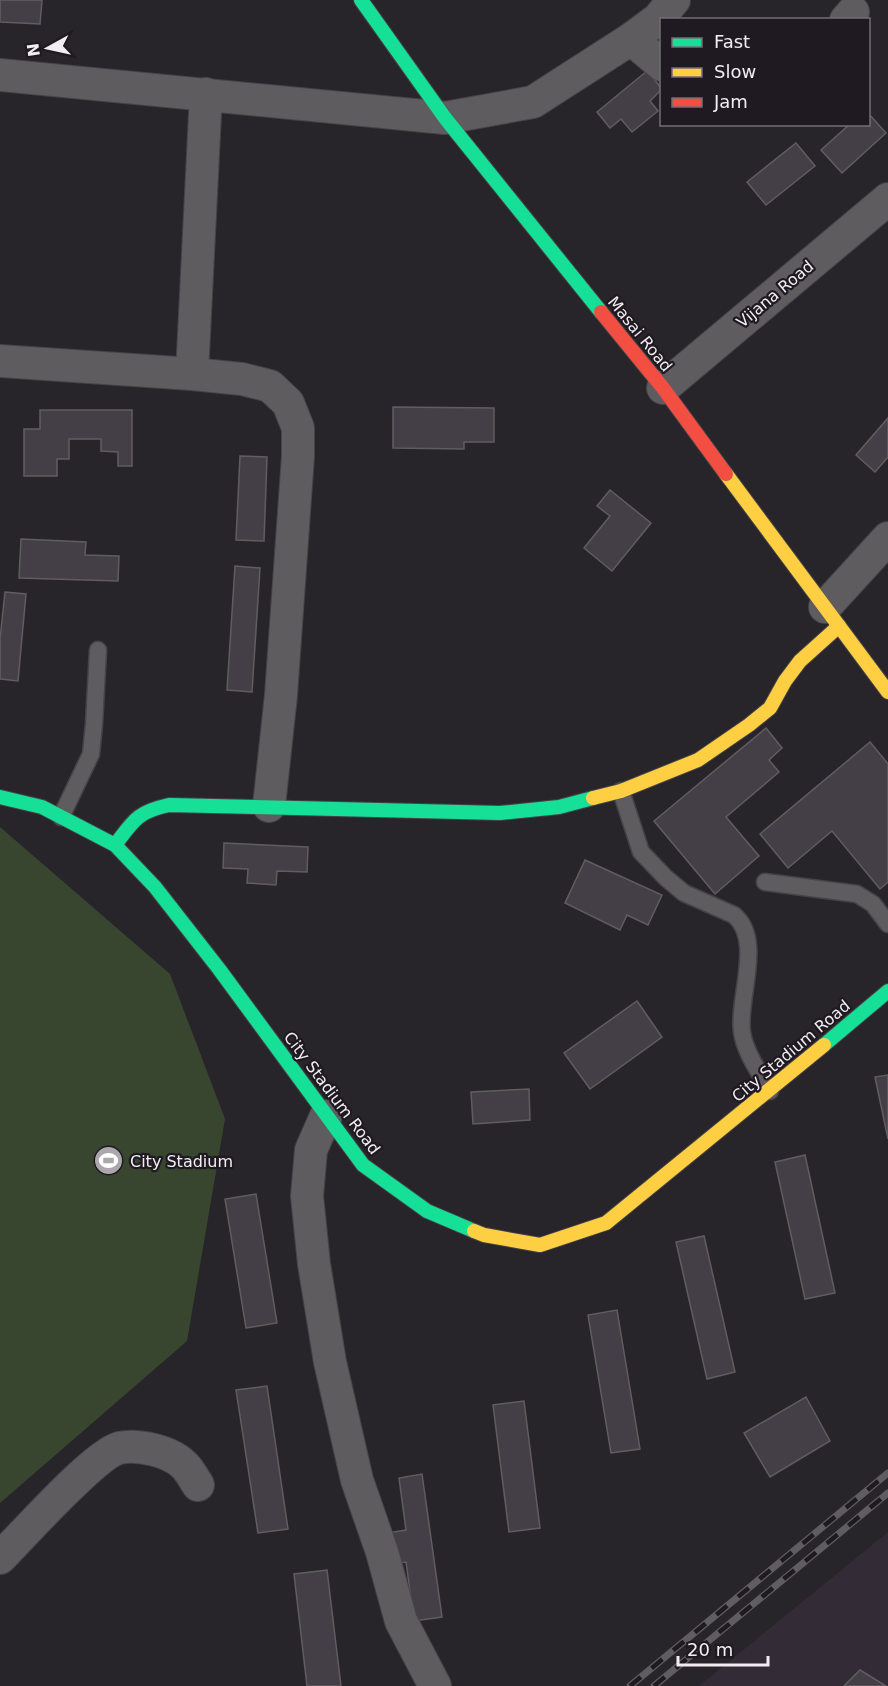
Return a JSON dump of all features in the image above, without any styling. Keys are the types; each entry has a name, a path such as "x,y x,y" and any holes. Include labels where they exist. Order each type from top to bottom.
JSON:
{"street":[{"name":"Masai Road","path":"361,0 445,118 663,388 888,692"},
{"path":"0,75 445,118 532,102 631,39 658,19 674,0"},
{"path":"631,39 660,63"},
{"path":"192,374 206,94"},
{"name":"Vijana Road","path":"663,388 888,199"},
{"path":"0,360 242,379 270,386 288,403 298,428 298,456 281,695 269,806"},
{"path":"116,845 135,818 151,809 169,805 500,813 559,807 621,791 698,760 770,708 785,681 888,538"},
{"name":"City Stadium Road","path":"0,797 42,807 116,845 155,886 363,1164 427,1211 484,1235 540,1245 606,1223 770,1091 888,991"},
{"path":"326,1116 311,1150 307,1196 314,1264 330,1362 357,1480 382,1552 401,1621 435,1686"},
{"path":"0,1558 97,1461 119,1448 149,1448 168,1455 184,1465 198,1485"}],"lane":[{"path":"61,817 91,754 98,650"},
{"path":"621,791 641,852 684,893 734,915 741,921 746,932 748,958 746,991 741,1016 742,1032 745,1044 770,1091"},
{"path":"765,882 857,894 873,904 888,924"}],"shaded area":[{"path":"888,1532 888,1686 699,1686"}],"green space":[{"name":"City Stadium","path":"0,827 170,974 225,1119 187,1341 0,1503"}],"building":[{"path":"0,0 42,0 40,24 0,22"},
{"path":"647,71 660,87 660,91 650,101 658,111 632,132 621,119 610,128 597,112"},
{"path":"870,115 886,133 842,173 821,150 848,126 870,126"},
{"path":"796,143 815,166 766,205 747,182"},
{"path":"393,407 494,408 494,442 464,442 464,449 393,448"},
{"path":"40,410 132,410 132,466 118,466 118,452 101,451 101,439 69,439 69,459 57,459 57,476 24,476 24,429 40,429"},
{"path":"888,418 888,457 875,472 856,455"},
{"path":"240,456 267,457 264,541 236,540"},
{"path":"610,490 651,523 612,571 584,548 610,516 597,506"},
{"path":"21,539 86,542 85,555 119,556 118,581 19,578"},
{"path":"235,566 260,568 252,692 227,690"},
{"path":"5,592 26,594 18,681 0,679 0,639"},
{"path":"766,728 782,748 769,760 779,772 726,817 759,856 715,894 654,821"},
{"path":"870,742 888,764 888,882 880,889 832,831 788,868 760,834"},
{"path":"224,843 308,847 307,872 277,871 276,885 247,883 248,869 223,868"},
{"path":"585,860 662,895 648,925 627,915 620,930 565,903"},
{"path":"637,1001 662,1037 590,1089 564,1053"},
{"path":"888,1075 888,1139 875,1077"},
{"path":"529,1089 530,1120 473,1124 471,1092"},
{"path":"805,1155 835,1293 805,1299 775,1162"},
{"path":"256,1194 277,1323 246,1328 225,1199"},
{"path":"704,1236 735,1372 707,1379 676,1242"},
{"path":"617,1310 640,1449 611,1453 588,1315"},
{"path":"267,1386 288,1529 258,1533 236,1390"},
{"path":"806,1397 830,1441 770,1477 744,1433"},
{"path":"524,1401 540,1528 509,1532 493,1405"},
{"path":"422,1474 442,1617 414,1621 406,1562 392,1564 387,1533 406,1530 399,1478"},
{"path":"327,1570 341,1686 307,1686 294,1574"},
{"path":"860,1670 886,1686 844,1686"}],"railway":[{"path":"630,1686 888,1473"},
{"path":"654,1686 888,1493"}],"traffic: fast":[{"path":"361,0 445,118 601,312"},
{"path":"0,797 42,807 115,845 155,887 219,969 363,1165 427,1211 474,1231"},
{"path":"115,845 137,818 169,805 500,813 559,807 593,798"},
{"path":"824,1045 888,991"}],"traffic: slow":[{"path":"726,474 888,692"},
{"path":"593,798 621,791 698,760 749,725 770,708 785,681 800,661 839,626"},
{"path":"474,1231 484,1235 540,1245 606,1223 824,1045"}],"traffic: jam":[{"path":"601,312 663,388 726,474"}],"place":[{"name":"City Stadium","path":"109,1161"}]}
